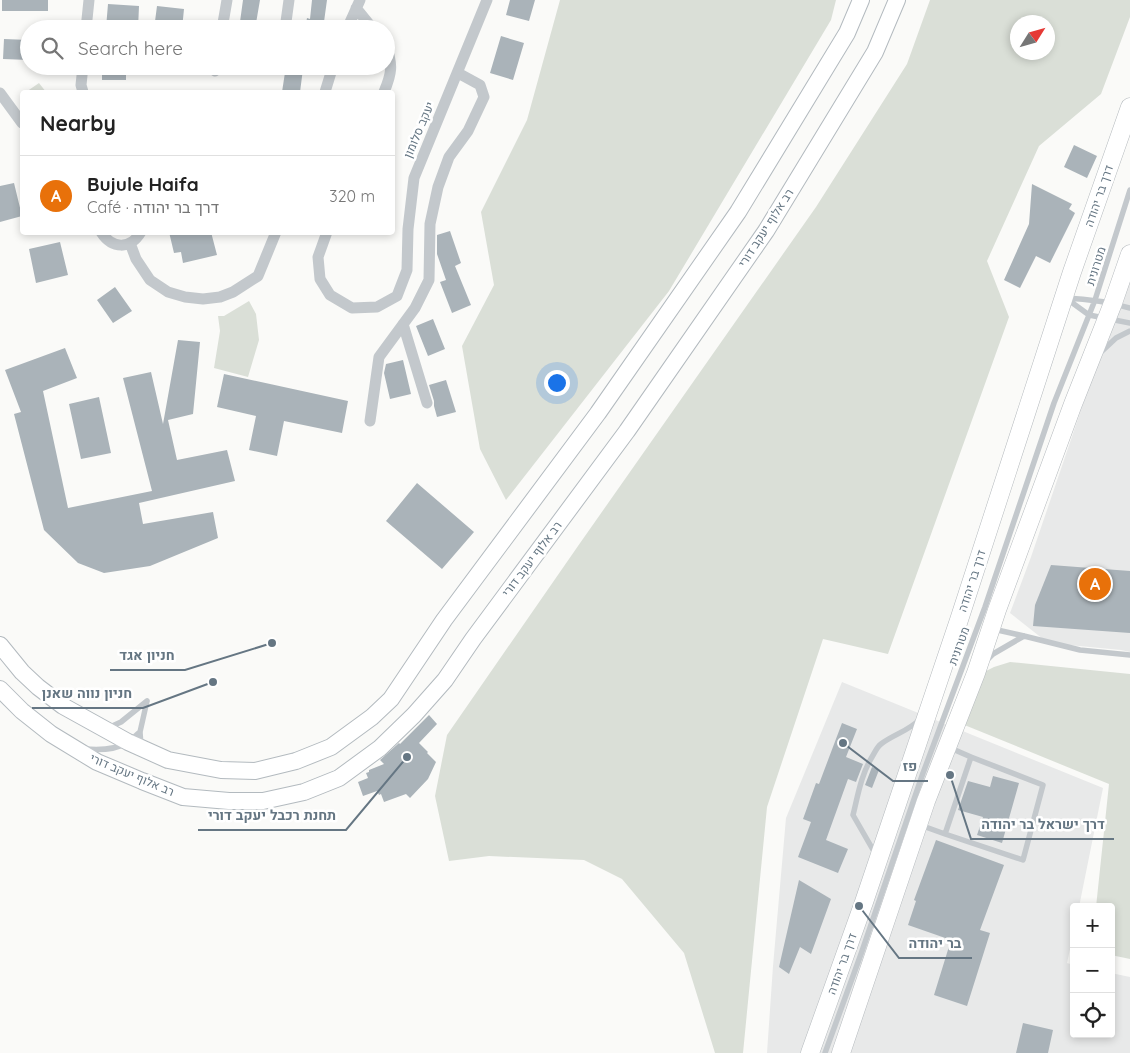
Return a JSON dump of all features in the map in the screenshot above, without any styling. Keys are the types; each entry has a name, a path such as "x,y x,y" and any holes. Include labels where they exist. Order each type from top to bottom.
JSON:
{"main road":[{"path":"0,645 38,688 62,706 104,729 136,741 168,760 221,770 255,770 296,761 332,747 372,717 391,699 444,620 598,413 738,212 847,33 861,0"},
{"name":"רב אלוף יעקב דורי","path":"0,689 22,711 51,734 73,748 97,762 183,796 229,801 263,801 304,792 339,778 380,748 445,680 473,638 627,431 766,231 875,52 897,0"},
{"name":"דרך בר יהודה","path":"810,1053 930,708 1072,272 1130,107"},
{"path":"841,1053 918,824 976,673 984,627 1129,265"}],"street":[{"path":"87,20 89,0"},
{"path":"224,20 227,0"},
{"path":"286,20 289,0"},
{"name":"יעקב סלומון","path":"326,235 318,257 320,279 330,295 352,308 377,307 397,296 406,270 414,178 487,0"},
{"path":"351,20 358,4"},
{"path":"358,4 368,20"},
{"path":"370,421 379,357 415,308 429,280 430,224 438,187 449,158 468,131 484,98 480,85 458,73"},
{"path":"82,75 82,90"},
{"path":"326,90 330,75"},
{"path":"385,90 390,75"},
{"path":"0,93 20,120"},
{"path":"103,235 105,239 119,245 130,243 140,235"},
{"path":"130,243 136,259 150,280 168,292 185,297 203,299 220,297 233,292 258,276 275,235"},
{"path":"403,324 427,403"}],"lane":[{"name":"מטרונית","path":"825,1053 920,782 984,627 1054,403 1095,300 1130,190"},
{"path":"1065,298 1095,300 1130,323"},
{"path":"1065,298 1089,315 1130,308"},
{"path":"1086,372 1109,344 1130,330"},
{"path":"959,620 1080,650 1130,655"},
{"path":"976,673 993,654 1024,636"},
{"path":"73,748 98,749 118,747 136,741 147,701 121,722 104,729"},
{"path":"878,858 853,815 860,783 867,765 879,746 918,722 930,708"},
{"path":"918,824 1023,860 1043,785 947,747"},
{"path":"945,834 971,757"}],"shaded area":[{"path":"560,0 836,0 831,20 669,291 506,500 480,449 462,346 494,285 481,212 527,120"},
{"path":"930,0 1130,0 1130,17 1101,94 1039,146 987,261 1009,317 888,654 823,639 767,807 743,1053 715,1053 684,953 622,879 584,860 489,856 449,861 435,796 447,735 816,207 907,64"},
{"path":"39,83 44,90 29,90"},
{"path":"1130,266 1130,652 1048,643 1010,613 1031,557"},
{"path":"249,301 256,314 259,340 248,377 214,368 220,331 218,316 224,316"},
{"path":"1010,662 1130,674 1130,959 1115,956 1115,903 1096,903 1109,784 962,724 982,673"},
{"path":"842,682 1103,788 1080,903 1070,903 1070,949 1067,963 1070,964 1070,1038 1115,1038 1115,974 1130,977 1130,1053 767,1053 786,818"}],"building":[{"path":"2,0 48,0 48,11 2,11"},
{"path":"243,0 260,0 257,20 240,20"},
{"path":"312,0 327,0 324,20 307,20 307,18 310,19"},
{"path":"510,0 535,0 529,21 506,15"},
{"path":"108,4 139,6 138,20 107,20"},
{"path":"157,6 184,9 183,20 155,20"},
{"path":"501,36 524,43 513,80 490,73"},
{"path":"4,39 20,40 20,60 3,59"},
{"path":"102,75 126,75 126,80 102,80"},
{"path":"285,75 302,75 300,90 282,90"},
{"path":"1074,145 1097,156 1087,178 1064,167"},
{"path":"14,183 20,208 20,217 0,222 0,186"},
{"path":"1032,184 1072,204 1069,209 1075,213 1050,263 1036,256 1020,288 1004,280 1029,224"},
{"path":"450,231 461,263 455,266 471,305 452,313 440,282 446,280 437,254 437,235"},
{"path":"170,235 212,235 217,255 183,263 181,252 174,253"},
{"path":"60,242 68,275 36,283 29,249"},
{"path":"115,287 132,311 113,323 97,300"},
{"path":"433,319 445,349 428,356 416,326"},
{"path":"178,340 200,342 193,414 168,420 177,460 227,450 235,481 139,503 143,524 213,512 218,538 150,566 104,573 78,563 44,530 14,414 21,412 5,370 65,348 77,378 43,391 68,508 152,491 123,378 151,372 163,424"},
{"path":"403,360 411,394 390,399 384,373 386,364"},
{"path":"224,374 348,401 342,433 284,421 277,456 249,450 256,416 217,407"},
{"path":"446,380 456,412 437,417 429,385"},
{"path":"99,397 111,453 81,459 69,404"},
{"path":"417,483 474,532 442,569 386,521"},
{"path":"1051,565 1130,571 1130,633 1033,626 1035,605"},
{"path":"429,715 437,724 419,743 436,762 428,779 410,798 406,794 384,802 381,794 379,795 377,791 363,796 358,782 368,778 366,773 369,770 384,764 380,760 400,744"},
{"path":"842,723 857,729 846,757 863,764 856,782 848,779 826,840 848,849 838,873 798,857 811,822 803,819 816,783 819,784"},
{"path":"872,767 879,770 872,788 865,785"},
{"path":"993,776 1019,783 1002,843 977,835 983,817 958,810 968,781 990,787"},
{"path":"936,840 1004,865 980,930 990,933 967,1006 934,995 951,940 908,925 916,901 914,900"},
{"path":"799,880 831,899 811,954 800,947 789,974 779,967"},
{"path":"1023,1023 1053,1030 1048,1053 1016,1053"}],"place":[{"name":"Bujule Haifa","path":"1095,584"},
{"name":"חניון אגד","path":"272,643"},
{"name":"חניון נווה שאנן","path":"213,682"},
{"name":"פז","path":"843,743"},
{"name":"תחנת רכבל יעקב דורי","path":"407,757"},
{"name":"דרך ישראל בר יהודה","path":"950,775"},
{"name":"בר יהודה","path":"859,906"}]}
